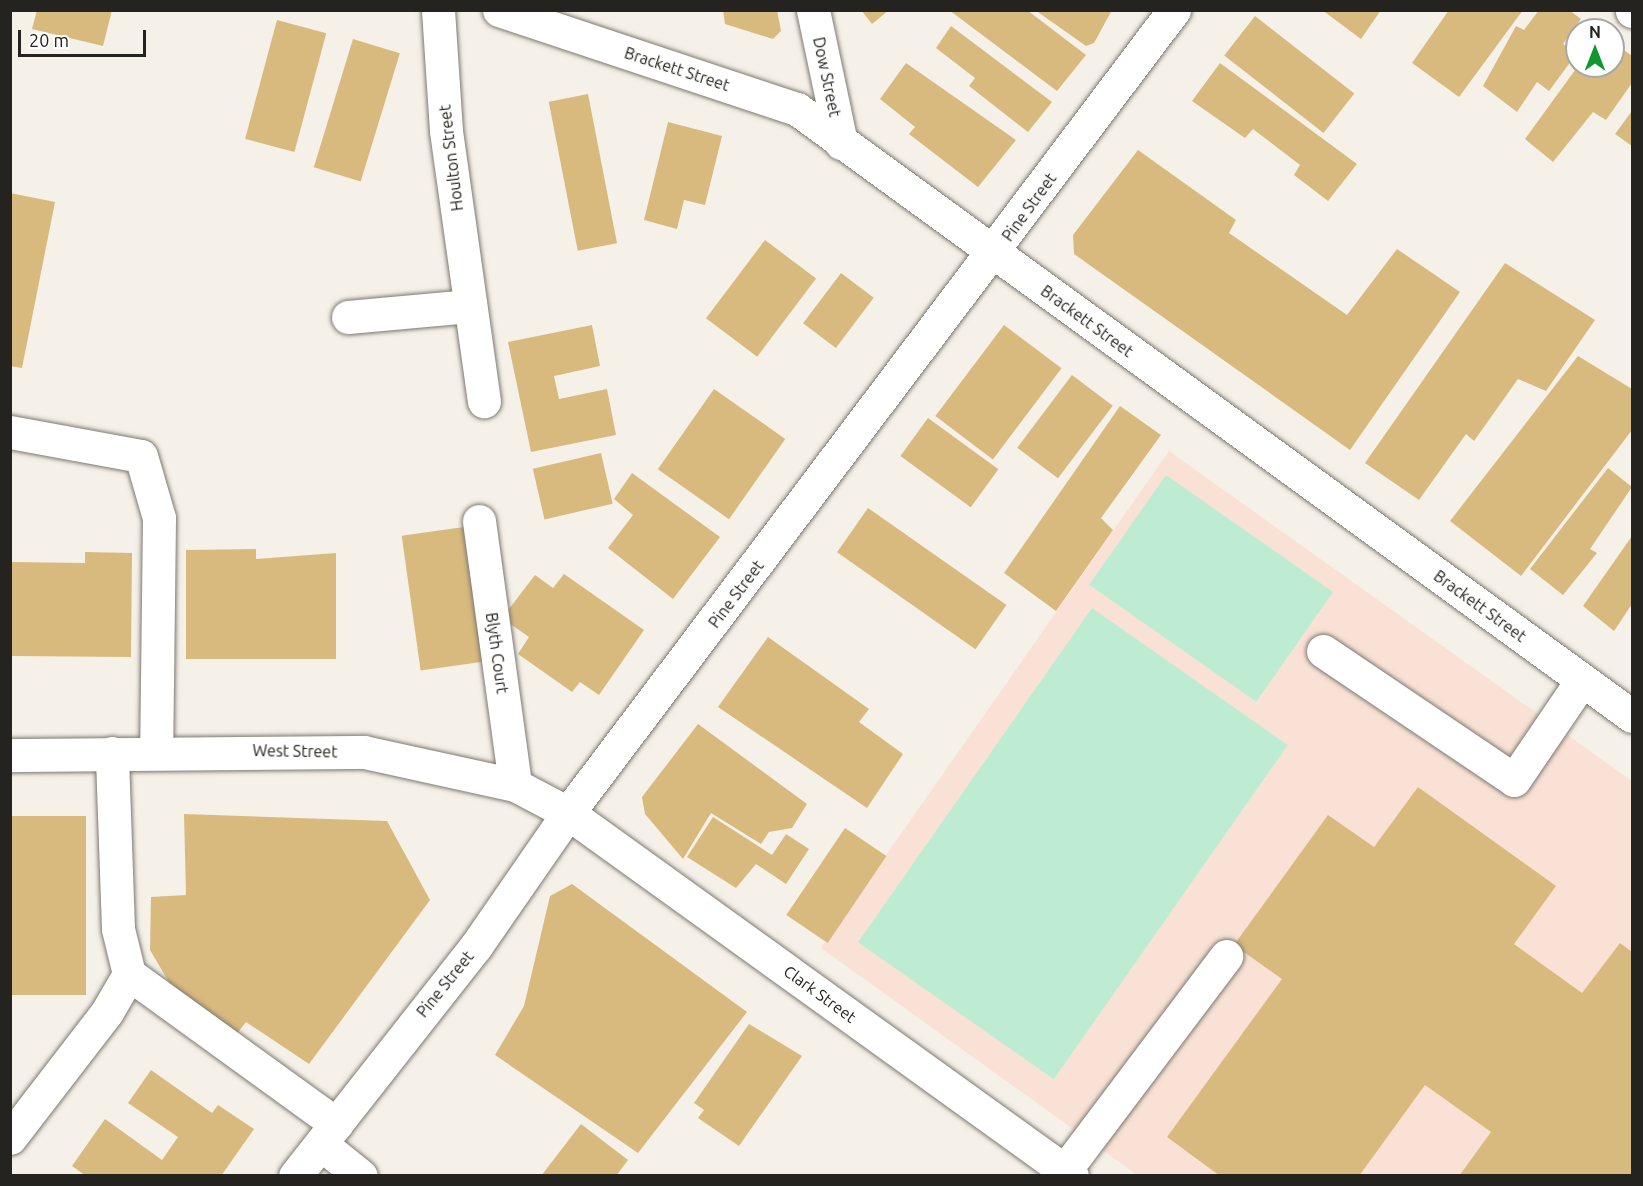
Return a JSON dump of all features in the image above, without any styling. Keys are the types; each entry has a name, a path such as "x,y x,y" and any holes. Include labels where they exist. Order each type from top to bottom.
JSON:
{"street":[{"name":"Houlton Street","path":"438,10 446,131 484,401"},
{"name":"Brackett Street","path":"499,10 797,109 1632,716"},
{"name":"Dow Street","path":"813,10 842,143"},
{"name":"Pine Street","path":"295,1176 476,946 568,813 994,254 1174,10"},
{"path":"348,317 470,306"},
{"path":"10,432 141,456 159,518 156,752"},
{"name":"Blyth Court","path":"479,520 516,785"},
{"path":"1323,651 1514,780 1582,680"},
{"name":"West Street","path":"10,755 364,752 516,785 568,813"},
{"path":"112,753 118,929 129,974 328,1134 361,1176"},
{"name":"Clark Street","path":"568,813 1068,1173"},
{"path":"1068,1173 1226,956"},
{"path":"10,1138 101,1020 129,974"}],"shaded area":[{"path":"1169,451 1632,781 1632,1175 1137,1175 821,948"}],"green space":[{"path":"1166,475 1333,592 1256,702 1089,585"},
{"path":"1092,608 1288,745 1054,1079 858,942"}],"building":[{"path":"37,10 112,10 103,46 32,29"},
{"path":"723,10 777,10 781,31 773,39 725,24"},
{"path":"861,10 889,10 872,24"},
{"path":"949,10 1027,10 1086,55 1057,91"},
{"path":"1035,10 1112,10 1094,43 1086,46"},
{"path":"1322,10 1381,10 1361,39"},
{"path":"1449,10 1523,10 1459,97 1412,63"},
{"path":"1539,10 1569,10 1580,18 1565,18 1563,44 1565,45 1565,69 1549,91 1537,82 1517,112 1483,86 1516,26 1524,30"},
{"path":"1255,16 1354,94 1324,133 1224,55"},
{"path":"277,20 326,33 294,152 245,139"},
{"path":"951,26 1052,102 1028,132 969,86 975,78 936,48"},
{"path":"353,39 400,53 361,181 314,167"},
{"path":"1625,51 1632,56 1632,83 1606,120 1593,112 1553,162 1525,139 1569,78 1625,78"},
{"path":"906,63 1016,140 978,187 909,134 915,127 880,99"},
{"path":"1220,63 1357,164 1328,201 1294,175 1300,165 1253,129 1245,138 1192,101"},
{"path":"588,94 617,243 578,251 549,102"},
{"path":"1632,111 1632,146 1615,134"},
{"path":"668,122 722,136 705,205 684,200 677,229 644,220"},
{"path":"1138,150 1236,220 1229,233 1347,315 1397,249 1460,292 1350,450 1074,254 1073,235"},
{"path":"10,193 55,202 22,368 10,366"},
{"path":"765,240 816,279 757,357 706,318"},
{"path":"1505,263 1595,320 1546,391 1518,379 1474,441 1466,434 1419,500 1365,463"},
{"path":"841,273 874,298 836,348 803,323"},
{"path":"592,325 600,366 554,376 559,399 607,389 616,435 531,452 508,342"},
{"path":"1004,325 1062,368 993,459 935,416"},
{"path":"1578,356 1632,389 1632,430 1521,576 1450,521"},
{"path":"1072,375 1113,406 1058,478 1017,448"},
{"path":"714,389 785,439 729,519 658,469"},
{"path":"1120,406 1161,435 1101,518 1113,530 1056,611 1004,573"},
{"path":"928,418 998,469 971,507 900,456"},
{"path":"601,453 613,504 544,519 533,469"},
{"path":"1608,468 1632,487 1590,549 1597,553 1563,595 1530,569"},
{"path":"632,473 720,537 673,599 608,548 633,515 614,499"},
{"path":"868,508 1006,605 975,649 837,552"},
{"path":"471,526 490,661 421,670 402,536"},
{"path":"1632,536 1632,604 1614,631 1583,606"},
{"path":"256,549 256,559 336,553 336,659 186,659 186,550"},
{"path":"85,552 132,553 131,657 10,656 10,562 85,563"},
{"path":"564,574 644,630 599,695 580,682 572,692 518,654 529,637 502,618 535,575 553,588"},
{"path":"768,637 869,709 859,722 903,754 867,808 718,707"},
{"path":"698,724 807,804 792,828 769,832 761,844 711,813 683,859 645,814 642,797"},
{"path":"1418,787 1556,886 1514,944 1582,993 1620,943 1632,952 1632,1176 1459,1176 1491,1132 1425,1085 1359,1176 1220,1176 1167,1137 1282,979 1234,945 1328,815 1374,847"},
{"path":"184,814 387,821 430,900 309,1064 246,1022 235,1036 180,1001 150,950 151,897 186,895"},
{"path":"10,816 86,816 86,995 10,995"},
{"path":"713,817 772,855 786,834 809,849 786,884 756,864 736,888 687,857"},
{"path":"845,828 886,856 828,943 786,915"},
{"path":"572,884 747,1012 638,1153 495,1055 524,1006 550,896"},
{"path":"749,1024 802,1056 739,1146 698,1118 704,1110 694,1103"},
{"path":"151,1070 212,1113 218,1105 254,1129 221,1176 86,1176 72,1166 105,1119 162,1160 178,1137 128,1103"},
{"path":"581,1124 628,1160 616,1176 541,1176"}]}
